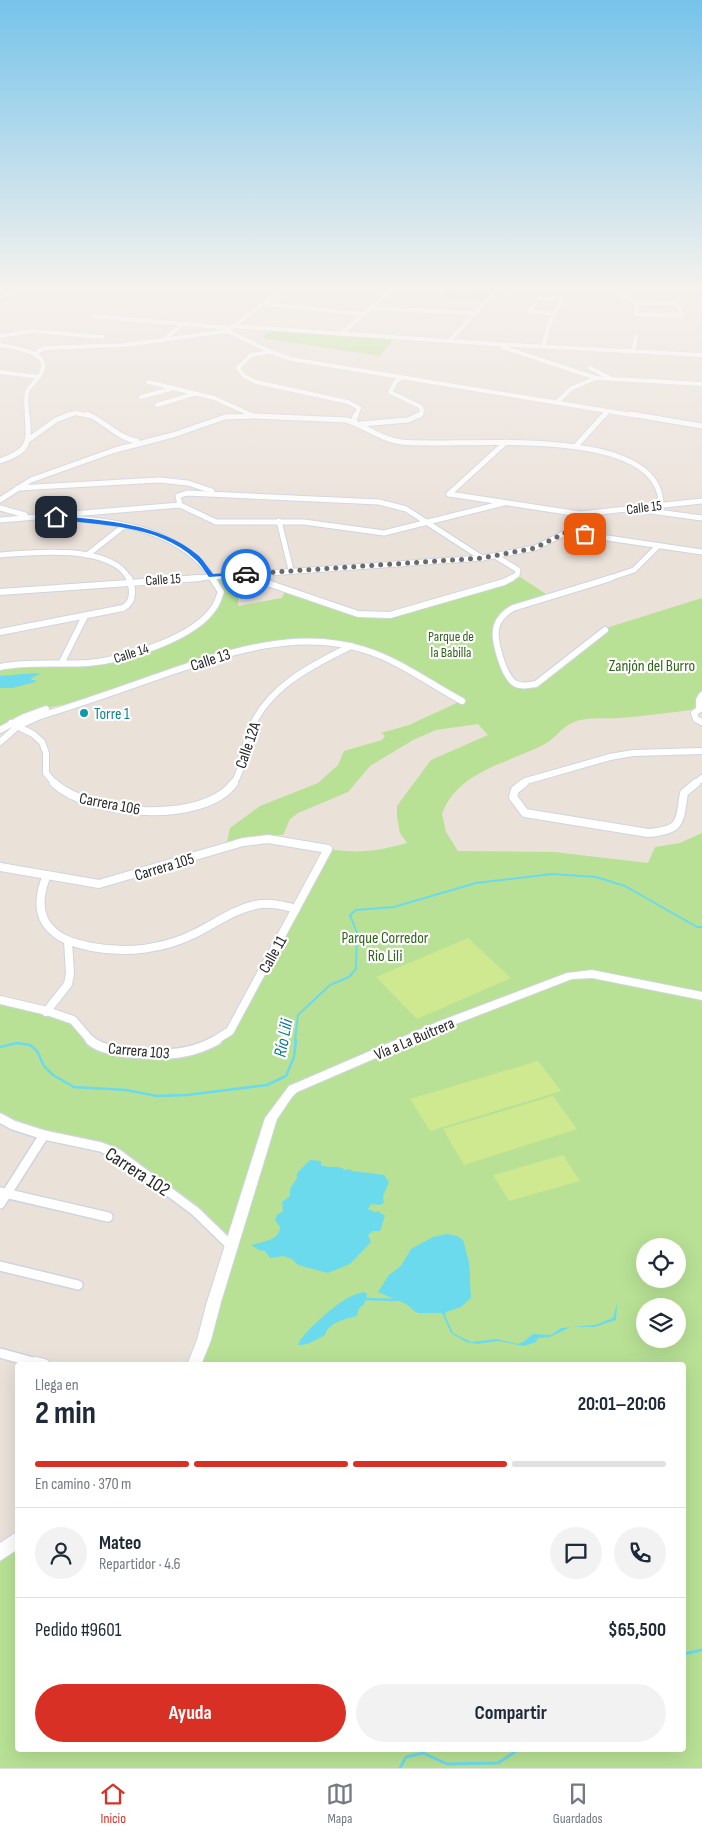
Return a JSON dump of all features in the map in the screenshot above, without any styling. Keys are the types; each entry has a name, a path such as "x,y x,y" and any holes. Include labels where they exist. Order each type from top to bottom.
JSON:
{"street":[{"path":"0,462 26,450 28,426 26,398 28,389 43,368"},
{"path":"238,368 242,376 256,382 347,402 359,408 359,412 355,415 337,419"},
{"path":"337,368 702,426"},
{"path":"564,368 596,378 702,384"},
{"path":"590,368 612,379"},
{"path":"0,372 38,377"},
{"path":"358,424 381,424 416,418 422,411 413,402 390,392 394,378"},
{"path":"556,402 572,388 596,378"},
{"path":"148,382 214,398 256,416"},
{"path":"141,397 172,388"},
{"path":"158,405 195,393"},
{"path":"225,417 235,407"},
{"path":"576,446 608,411"},
{"path":"28,440 47,425 63,416 86,414 106,424 122,438 145,442"},
{"path":"355,415 354,419 358,424"},
{"path":"0,500 31,480 115,450 173,435 225,417 256,416 337,419 358,424 388,440 414,444 481,441 576,446 622,458 641,467 655,480 661,503"},
{"path":"374,432 381,424"},
{"path":"28,426 47,425"},
{"path":"115,450 120,445 122,438"},
{"path":"506,442 449,494 580,514"},
{"path":"16,488 159,480 188,483 218,494"},
{"path":"180,504 178,496 183,494 379,502 406,509 482,558"},
{"name":"Calle 15","path":"0,592 482,558 535,548 567,532 580,514 634,509 661,503 702,501"},
{"path":"0,520 180,504 216,522 304,522 384,533 424,521 504,503"},
{"path":"0,508 40,517 72,518 141,529 172,540 198,559 211,576"},
{"path":"634,509 702,518"},
{"path":"279,521 291,570"},
{"path":"87,556 124,526"},
{"path":"567,532 702,552"},
{"path":"605,630 536,684 525,686 515,684 509,678 495,635 504,614 513,608 627,573 634,570 658,546"},
{"path":"0,555 48,553 87,556 114,563 121,568 131,582 133,599 130,604 120,610 0,632"},
{"path":"248,574 358,614 390,615 504,582 517,575 518,570 515,566 497,556"},
{"name":"Calle 14","path":"0,667 29,662 88,664 111,660 164,643 192,628 211,611 221,597 221,592 211,576"},
{"path":"62,662 85,616"},
{"name":"Calle 13","path":"0,730 237,650 289,642 317,641 351,646 391,660 462,701"},
{"name":"Calle 12A","path":"192,808 216,798 233,786 249,732 256,718 273,694 309,667 351,646"},
{"path":"702,695 699,700 700,709 694,716 702,722"},
{"name":"Calle 13","path":"0,742 15,725"},
{"name":"Carrera 106","path":"15,725 32,732 43,743 46,752 45,766 49,779 68,794 98,803 134,809 157,811 192,808"},
{"path":"702,752 658,751 610,757 526,781 515,790 513,797 525,813 637,833 656,832 675,826 683,814 684,793 702,778"},
{"name":"Carrera 105","path":"0,867 99,884 243,842 280,840 328,849"},
{"name":"Calle 11","path":"203,1048 217,1042 230,1031 328,849"},
{"path":"47,875 40,891 39,906 44,920 54,933 68,941 102,949 130,951 180,940 232,912 250,906 274,903 296,909"},
{"path":"46,1012 68,984 70,974 68,941"},
{"name":"Vía a La Buitrera","path":"231,1246 271,1118 288,1094 300,1085 444,1024 571,976 592,974 702,996"},
{"name":"Carrera 103","path":"0,1000 76,1022 87,1038 95,1044 108,1049 149,1054 170,1054 203,1048"},
{"name":"Carrera 102","path":"0,1118 13,1125 44,1135 101,1147 118,1154 194,1211 231,1246"},
{"path":"0,1204 3,1193 44,1135"},
{"path":"3,1193 108,1217"},
{"path":"195,1362 204,1340 231,1246"},
{"path":"0,1266 78,1285"},
{"path":"3,1356 30,1362"},
{"path":"0,1553 15,1541"}],"green space":[{"path":"517,575 549,596 504,614 495,635 509,678 515,684 536,684 603,629 702,598 702,695 699,709 629,717 587,719 572,723 543,745 471,778 449,800 442,814 446,832 458,851 554,852 648,863 655,847 680,843 702,833 702,1768 0,1768 0,1553 15,1541 15,1752 686,1752 686,1362 195,1362 231,1246 118,1154 0,1118 0,1000 64,1016 108,1049 186,1052 230,1031 328,849 368,851 407,843 400,833 397,806 431,760 488,735 478,724 436,730 413,740 370,766 348,792 298,813 290,819 283,835 274,835 268,839 226,847 230,828 260,806 318,783 338,765 344,751 382,740 385,736 381,733 409,725 461,701 364,650 317,641 237,650 75,705 55,706 45,709 0,730 0,667 88,663 116,659 193,628 221,597 212,578 236,582 239,594 238,606 282,598 286,589 358,614 390,615"},
{"path":"468,938 511,978 417,1019 376,977"},
{"path":"538,1061 561,1091 430,1131 410,1099"},
{"path":"553,1096 577,1129 464,1165 443,1129"},
{"path":"563,1155 580,1181 509,1201 493,1175"}],"water":[{"path":"40,674 31,678 36,680 35,682 12,688 0,688 0,676"},
{"path":"310,1160 321,1161 321,1165 324,1166 384,1175 389,1182 383,1196 384,1203 380,1205 371,1204 368,1209 375,1212 379,1211 385,1215 380,1231 373,1231 368,1235 371,1242 350,1264 328,1273 298,1265 292,1259 283,1256 270,1258 265,1251 251,1245 269,1240 277,1235 280,1227 275,1220 277,1215 283,1211 282,1202 290,1196 290,1189 297,1178 297,1173"},
{"path":"447,1234 457,1236 463,1240 469,1262 471,1298 461,1307 446,1312 445,1315 453,1333 471,1342 496,1339 518,1344 533,1334 551,1335 561,1328 571,1327 550,1337 538,1338 536,1342 524,1346 498,1341 477,1344 466,1342 451,1333 442,1313 417,1313 406,1304 378,1292 389,1275 401,1266 411,1249 433,1237"},
{"path":"364,1292 367,1294 366,1301 359,1308 357,1316 342,1320 330,1327 325,1335 298,1345 311,1327 341,1302"},
{"path":"617,1303 616,1320 595,1327 572,1327 595,1325 613,1318"}],"waterway":[{"name":"Río Lili","path":"295,1041 298,1015 330,985 349,977 356,969 357,933 350,915 356,910 394,907 476,883 552,874 596,877 625,886 697,927 702,927"},
{"name":"Río Lili","path":"0,1047 17,1043 30,1045 37,1051 44,1066 53,1075 74,1087 126,1090 157,1096 187,1095 267,1085 286,1076 294,1057 296,1040"},
{"path":"366,1299 396,1300"},
{"path":"686,1654 702,1650"},
{"path":"400,1768 406,1757 423,1753 447,1764 498,1763 515,1752"}],"way so far":[{"path":"246,574 482,558 535,548 567,532 585,534"}],"place":[{"name":"Torre 1","path":"84,713"}],"route":[{"path":"56,517 141,529 158,534 186,549 198,559 211,576 246,574"}],"park label":[{"name":"Parque de la Babilla","path":"451,644"},
{"name":"Zanjón del Burro","path":"652,665"},
{"name":"Parque Corredor Rio Lili","path":"385,946"}]}
